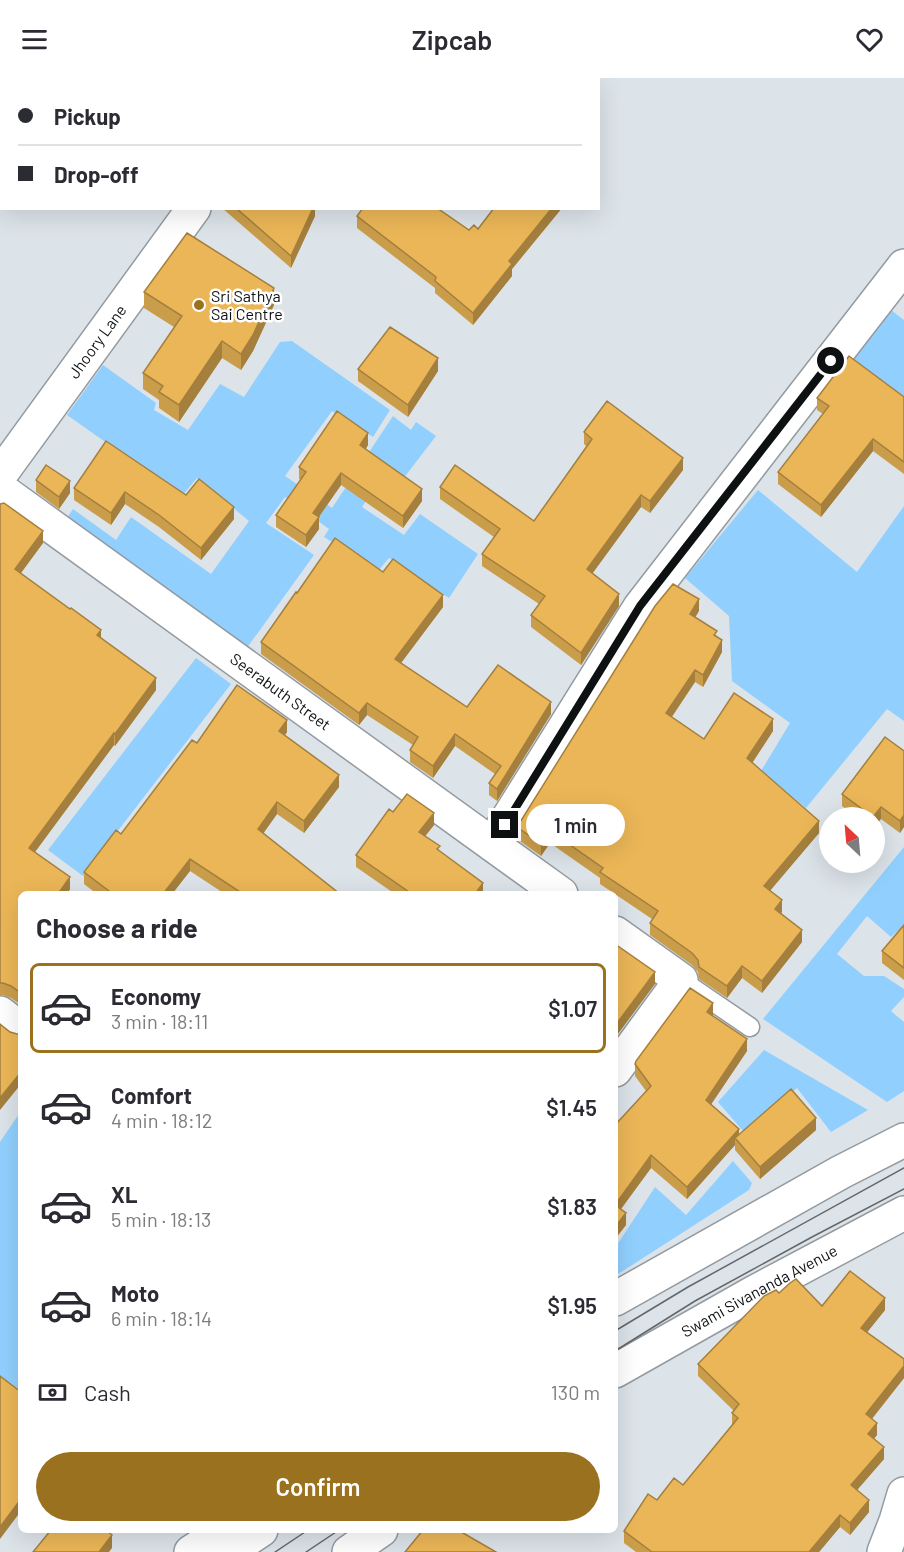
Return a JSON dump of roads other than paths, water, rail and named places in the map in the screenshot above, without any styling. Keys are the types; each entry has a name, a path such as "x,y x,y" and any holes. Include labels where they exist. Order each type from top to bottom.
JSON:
{"street":[{"name":"Jhoory Lane","path":"0,475 193,210"},
{"path":"492,844 640,606 904,267"},
{"name":"Seerabuth Street","path":"0,489 557,891"},
{"path":"618,935 681,980 618,1066"},
{"path":"0,1013 18,1027"},
{"path":"618,1297 841,1172 904,1140"},
{"name":"Swami Sivananda Avenue","path":"618,1369 753,1293 904,1214"},
{"path":"884,1552 901,1507"},
{"path":"191,1552 220,1533"},
{"path":"228,1552 256,1533"},
{"path":"349,1552 377,1533"}],"lane":[{"path":"681,980 750,1027"}],"tram line":[{"path":"618,1329 688,1287 904,1168"},
{"path":"618,1349 695,1301 904,1189"},
{"path":"275,1552 304,1533"},
{"path":"306,1552 334,1533"}],"place":[{"name":"Sri Sathya Sai Centre","path":"199,305"}]}
